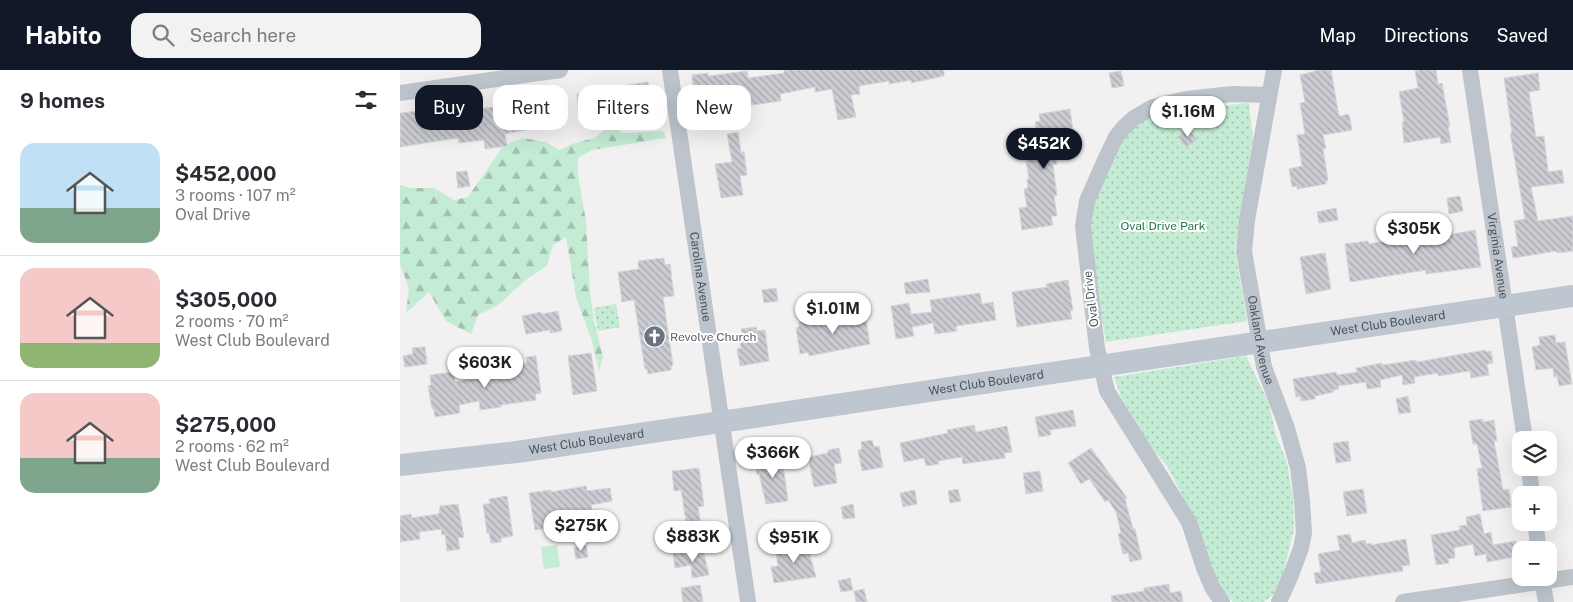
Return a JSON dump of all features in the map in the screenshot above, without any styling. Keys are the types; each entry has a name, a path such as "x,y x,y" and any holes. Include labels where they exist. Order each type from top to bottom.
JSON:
{"street":[{"path":"400,93 458,77 560,70"},
{"name":"Carolina Avenue","path":"670,70 748,602"},
{"name":"Oakland Avenue","path":"1274,70 1246,220 1244,251 1264,368 1287,428 1296,460 1302,501 1304,533 1291,575 1279,602"},
{"name":"Virginia Avenue","path":"1470,70 1524,431"},
{"name":"Oval Drive","path":"1222,602 1212,587 1204,568 1189,522 1107,391 1096,342 1083,226 1087,201 1116,137 1124,126 1134,118 1152,107 1186,99 1233,94 1269,96"},
{"name":"West Club Boulevard","path":"400,465 518,452 1573,296"},
{"path":"1557,579 1573,577"},
{"path":"1404,602 1512,585"},
{"path":"1544,586 1546,602"}],"green space":[{"name":"Oval Drive Park","path":"1249,103 1253,139 1235,249 1247,321 1106,342 1089,232 1091,203 1127,134 1146,118 1168,111"},
{"path":"605,130 617,130 623,133 663,131 666,138 592,150 578,158 578,174 586,222 590,292 594,321 603,357 599,371 592,341 576,297 566,237 553,245 547,266 528,278 497,306 478,315 471,334 446,321 429,292 406,313 409,288 400,264 400,185 411,188 434,188 454,200 468,197 504,145 523,138 545,142 559,150 594,138"},
{"path":"616,304 620,327 598,331 594,308"},
{"path":"1246,356 1269,403 1275,432 1287,463 1293,499 1294,529 1283,574 1275,593 1264,602 1233,602 1218,584 1194,519 1168,467 1151,447 1121,397 1114,377"},
{"path":"557,545 560,567 544,569 541,547"}],"building":[{"path":"784,70 944,70 944,76 911,83 911,80 889,84 889,81 859,86 860,94 851,95 856,117 838,120 832,89 815,92 815,87 780,94 781,101 751,105 751,85 693,85 692,75 708,73 708,76 747,71 748,78 784,73"},
{"path":"1319,70 1331,70 1339,116 1349,114 1352,130 1323,135 1326,148 1323,149 1328,180 1326,184 1297,189 1297,186 1292,187 1289,169 1302,166 1297,135 1305,134 1300,103 1305,102 1300,75"},
{"path":"1415,70 1436,70 1438,84 1442,83 1451,142 1441,144 1440,137 1404,143 1402,122 1404,122 1399,92 1418,88"},
{"path":"1121,71 1124,86 1112,88 1109,73"},
{"path":"1538,73 1540,90 1529,92 1536,137 1544,136 1548,172 1562,170 1564,183 1531,187 1538,221 1573,216 1573,251 1557,253 1557,251 1513,258 1511,247 1518,246 1514,221 1525,219 1510,133 1512,133 1504,78"},
{"path":"648,82 648,85 627,85"},
{"path":"493,107 493,130 526,130 505,134 507,146 485,149 484,140 459,143 458,138 400,147 400,113 415,111 415,130 483,130 483,108"},
{"path":"1070,109 1073,131 1059,133 1062,159 1056,160 1057,164 1053,165 1057,196 1054,196 1057,216 1051,216 1053,225 1022,230 1019,208 1027,207 1024,189 1028,188 1027,179 1029,179 1024,147 1039,145 1035,122 1040,121 1039,114"},
{"path":"1189,128 1197,140 1186,147 1178,136"},
{"path":"738,132 741,152 744,152 747,175 740,176 743,195 721,198 715,164 732,162 727,134"},
{"path":"467,171 470,186 458,188 456,172"},
{"path":"1460,196 1463,211 1449,214 1447,198"},
{"path":"1336,208 1338,220 1319,223 1317,212"},
{"path":"1439,224 1441,236 1475,230 1481,267 1426,274 1426,270 1350,282 1345,244 1368,241 1369,244 1421,235 1420,227"},
{"path":"1325,253 1331,289 1306,294 1300,257"},
{"name":"Revolve Church","path":"664,258 665,265 670,264 674,296 663,297 673,365 671,370 648,374 647,369 645,369 634,300 622,302 618,272 639,269 638,261"},
{"path":"928,279 930,292 906,294 904,283"},
{"path":"1068,280 1073,310 1070,311 1072,319 1017,327 1012,292 1047,287 1046,284"},
{"path":"776,288 778,301 764,303 762,290"},
{"path":"980,293 982,304 993,302 996,320 956,326 957,331 935,334 933,323 912,327 914,336 896,339 891,306 909,303 911,314 932,312 930,300"},
{"path":"558,311 562,331 550,333 550,330 526,334 522,316"},
{"path":"851,313 852,317 865,315 870,344 809,356 808,352 800,354 796,328 799,327 799,322 811,320 811,325 835,321 834,315"},
{"path":"756,327 757,331 765,330 769,361 740,366 737,349 741,348 739,334 742,334 741,329"},
{"path":"1555,335 1556,343 1565,342 1572,384 1559,386 1557,376 1554,377 1553,368 1536,370 1532,347 1540,345 1539,337"},
{"path":"425,347 427,364 405,367 403,356 413,354 412,348"},
{"path":"1485,350 1486,352 1491,351 1493,363 1487,364 1489,375 1471,378 1470,371 1438,376 1438,373 1414,377 1415,383 1403,385 1402,375 1380,380 1381,387 1367,389 1366,382 1338,386 1339,389 1333,390 1334,392 1315,396 1315,399 1301,401 1300,396 1296,397 1293,379 1336,372 1337,375 1357,372 1356,368 1382,363 1383,365 1416,360 1417,362"},
{"path":"591,353 597,391 573,395 568,356"},
{"path":"536,356 541,393 535,394 536,400 480,410 479,401 459,405 460,413 435,417 428,386 431,385 430,375 454,372 455,382 514,371 513,364 527,363 526,357"},
{"path":"1408,396 1411,412 1399,414 1396,399"},
{"path":"1073,410 1076,426 1050,430 1051,435 1039,437 1035,417"},
{"path":"1483,419 1483,422 1494,420 1497,441 1494,441 1503,490 1509,489 1511,507 1483,511 1477,469 1482,468 1477,444 1473,444 1469,421"},
{"path":"974,425 976,432 1007,426 1012,452 1004,453 1005,458 963,464 962,457 938,461 939,464 926,466 924,458 904,462 900,443 948,433 947,430"},
{"path":"872,440 874,447 879,446 883,467 862,471 858,450 862,449 861,442"},
{"path":"1348,441 1351,461 1336,463 1333,443"},
{"path":"839,448 842,463 834,464 837,483 814,487 808,457 828,453 828,450"},
{"path":"1091,448 1127,498 1125,499 1142,559 1130,562 1128,553 1123,554 1118,534 1121,533 1116,512 1108,500 1105,502 1089,479 1081,484 1068,463"},
{"path":"782,456 788,501 766,504 759,474 757,475 755,460"},
{"path":"699,468 704,506 698,507 701,525 687,528 681,490 674,491 672,471"},
{"path":"1040,471 1043,491 1026,494 1023,473"},
{"path":"586,486 587,491 610,488 612,501 591,505 594,524 573,527 572,518 549,521 550,528 535,530 529,493 551,490 551,492"},
{"path":"958,489 961,501 950,503 948,491"},
{"path":"1363,489 1367,513 1347,516 1343,492"},
{"path":"915,490 917,504 903,507 900,493"},
{"path":"507,496 513,536 501,538 501,542 491,543 489,533 487,533 483,504 490,504 489,499"},
{"path":"458,504 464,537 458,538 460,549 447,551 445,534 442,535 441,529 419,532 420,539 400,542 400,516 411,514 412,518 439,514 440,506"},
{"path":"853,504 855,518 843,519 841,507"},
{"path":"1480,514 1484,534 1491,532 1493,545 1512,542 1512,557 1487,562 1486,554 1475,556 1473,544 1454,548 1455,558 1448,559 1449,563 1436,565 1431,535 1460,530 1459,526 1467,525 1466,517"},
{"path":"1350,534 1352,543 1365,540 1366,544 1371,543 1371,545 1406,539 1410,565 1402,566 1403,571 1316,584 1314,573 1321,572 1318,554 1340,550 1337,536"},
{"path":"806,541 816,577 774,583 771,567 778,566 776,552 787,550 786,544"},
{"path":"586,545 588,557 576,559 574,548"},
{"path":"703,550 709,575 692,578 691,565 675,568 673,554"},
{"path":"850,578 853,590 841,592 838,581"},
{"path":"1169,584 1170,593 1181,591 1183,602 1112,602 1111,596 1144,591 1144,588"},
{"path":"700,585 703,602 683,602 681,588"},
{"path":"864,589 867,602 856,602 854,591"}],"place":[{"name":"Revolve Church","path":"654,337"}]}
